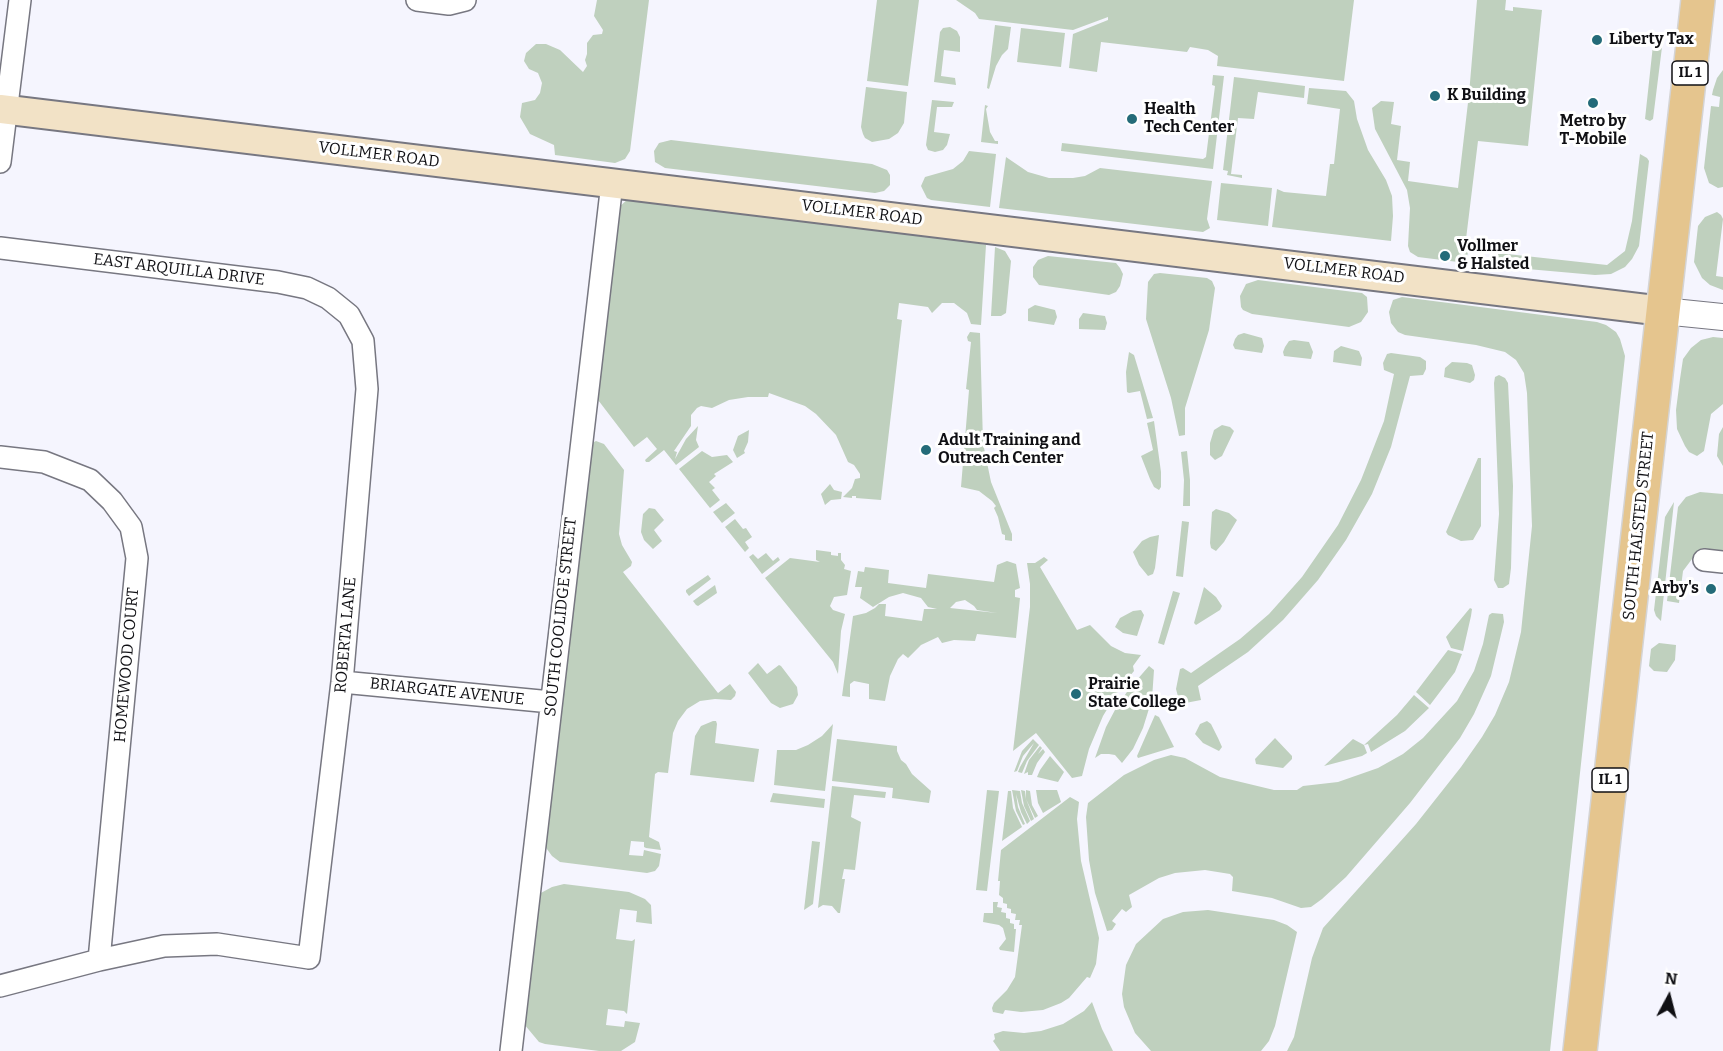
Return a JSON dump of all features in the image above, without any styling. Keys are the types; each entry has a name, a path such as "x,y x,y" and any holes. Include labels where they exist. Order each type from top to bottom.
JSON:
{"main road":[{"name":"SOUTH HALSTED STREET","path":"1580,1051 1698,0"},
{"name":"VOLLMER ROAD","path":"3,109 1663,311"}],"street":[{"path":"0,162 3,109 20,0"},
{"path":"417,0 448,4 465,0"},
{"name":"SOUTH COOLIDGE STREET","path":"511,1051 612,183"},
{"name":"EAST ARQUILLA DRIVE","path":"0,248 295,285 328,298 349,315"},
{"name":"VOLLMER ROAD","path":"1663,311 1723,317"},
{"name":"ROBERTA LANE","path":"99,960 164,946 217,944 309,958 342,682 367,389 363,341 349,315"},
{"name":"HOMEWOOD COURT","path":"0,457 44,462 90,480 112,501 131,527 137,558 99,960"},
{"name":"BRIARGATE AVENUE","path":"342,682 552,702"},
{"path":"0,986 99,960"}],"green space":[{"path":"597,0 649,0 630,151 625,159 615,163 555,155 554,145 530,134 520,117 522,103 535,100 540,93 542,83 538,73 529,69 524,61 526,53 536,44 546,44 560,50 583,72 587,66 585,60 587,43 593,35 602,34 603,30 594,16"},
{"path":"877,0 919,0 908,86 867,81"},
{"path":"956,0 1354,0 1344,81 1217,66 1218,56 1208,50 1190,47 1187,52 1101,42 1097,72 1069,68 1073,34 1108,20 1108,17 1073,30 979,19 975,13"},
{"path":"1477,0 1506,0 1505,10 1513,11 1513,7 1542,10 1528,146 1478,141 1466,239 1470,240 1467,257 1458,262 1418,257 1410,252 1408,246 1410,208 1407,190 1375,129 1372,108 1381,101 1394,102 1391,124 1401,126 1397,160 1410,162 1408,181 1458,188"},
{"path":"995,25 1011,27 1008,49 996,66 989,89 987,88"},
{"path":"950,27 957,31 960,37 960,52 944,50 941,76 955,78 956,85 934,82 940,32 943,28"},
{"path":"1021,28 1065,33 1061,67 1017,62"},
{"path":"1655,43 1662,47 1653,119 1650,121 1645,119"},
{"path":"1723,70 1723,187 1718,188 1709,183 1704,168 1711,106 1719,107 1720,97 1712,95 1717,78"},
{"path":"1213,75 1224,76 1213,169 1061,151 1062,143 1203,159 1206,157 1215,86 1212,85"},
{"path":"1234,77 1305,86 1304,98 1258,92 1254,119 1238,118 1231,174 1242,175 1242,178 1227,175 1228,171 1223,170"},
{"path":"866,87 907,92 904,123 898,133 889,139 872,142 863,134 861,127"},
{"path":"1309,88 1346,91 1354,101 1357,119 1368,150 1386,180 1392,196 1391,241 1272,227 1277,189 1284,192 1326,196 1330,164 1334,164 1340,109 1307,104"},
{"path":"932,100 954,102 952,107 937,107 934,132 950,134 943,150 935,152 928,150 926,145"},
{"path":"985,105 988,106 986,109 990,132 998,144 981,142"},
{"path":"671,140 872,164 887,170 890,175 890,185 884,191 875,193 665,168 655,162 654,151 659,143"},
{"path":"969,151 996,154 990,207 927,198 921,186 925,177 953,169 963,161"},
{"path":"1640,154 1649,161 1639,246 1625,267 1611,274 1595,275 1501,265 1498,261 1498,253 1607,265 1625,251 1632,221"},
{"path":"1006,157 1028,172 1049,178 1085,176 1100,168 1212,181 1207,219 1210,228 1203,232 999,208"},
{"path":"1221,183 1272,188 1268,226 1217,220"},
{"path":"628,199 905,229 986,245 981,325 971,324 967,313 954,303 942,303 932,313 928,307 899,303 897,319 902,320 881,500 856,498 856,496 843,497 852,488 855,479 860,478 860,474 854,465 848,462 836,435 805,406 769,393 768,397 748,397 729,400 712,408 701,406 697,408 691,415 691,426 674,451 677,452 675,459 686,439 698,426 696,440 699,447 676,465 664,450 646,462 645,460 657,449 647,437 634,447 595,396 618,208"},
{"path":"1717,212 1723,219 1716,276 1723,277 1723,290 1710,285 1702,278 1694,262 1698,226 1705,217"},
{"path":"995,247 1005,251 1011,261 1006,313 1001,316 991,316"},
{"path":"1048,256 1116,263 1123,274 1120,286 1116,292 1109,295 1039,285 1033,277 1033,267 1038,260"},
{"path":"1154,274 1207,278 1212,281 1215,288 1209,330 1185,408 1185,435 1179,436 1171,398 1146,319 1148,282"},
{"path":"1258,280 1362,293 1367,297 1368,312 1361,322 1349,327 1252,314 1241,307 1240,296 1246,284"},
{"path":"1402,297 1597,322 1616,332 1625,356 1550,1051 1287,1051 1294,1037 1312,958 1323,928 1416,824 1482,737 1495,715 1509,682 1521,632 1532,526 1527,393 1524,373 1516,360 1505,352 1398,332 1391,323 1389,312 1393,300"},
{"path":"1035,305 1055,310 1057,317 1054,325 1028,321 1028,309"},
{"path":"1083,313 1105,316 1107,323 1105,330 1079,329 1079,319"},
{"path":"970,332 980,333 983,443 991,482 1012,534 1012,541 1005,540 1005,535 1002,534 994,508 996,506 992,501 979,491 961,487 971,342 967,337"},
{"path":"1244,333 1262,338 1264,346 1262,353 1235,349 1233,345 1235,339"},
{"path":"1713,337 1723,338 1723,404 1711,414 1704,451 1697,456 1689,452 1677,429 1676,410 1680,379 1683,359 1691,348 1701,340"},
{"path":"1289,341 1309,342 1313,352 1311,359 1284,356 1285,347"},
{"path":"1341,346 1359,351 1362,358 1361,366 1333,362 1334,351"},
{"path":"1129,352 1134,355 1153,418 1147,419 1140,391 1127,392 1126,372"},
{"path":"1387,354 1420,357 1426,361 1426,369 1423,375 1410,376 1391,447 1372,494 1346,540 1318,580 1283,620 1248,652 1198,686 1201,700 1180,704 1176,689 1180,669 1183,668 1191,673 1240,639 1269,614 1302,577 1338,525 1361,480 1384,421 1394,374 1384,370 1383,363"},
{"path":"1452,362 1472,365 1474,380 1470,383 1444,377 1445,368"},
{"path":"1499,375 1508,383 1513,486 1511,568 1509,584 1503,588 1498,588 1494,580 1499,514 1494,383 1495,377"},
{"path":"1154,421 1161,472 1159,490 1154,487 1141,456 1153,450 1147,423"},
{"path":"1222,425 1234,431 1222,456 1215,460 1210,455 1210,443 1214,430"},
{"path":"1723,427 1723,466 1717,456 1719,434"},
{"path":"749,430 745,453 737,458 733,450 738,436"},
{"path":"596,441 604,444 624,470 619,534 622,545 632,562 631,566 623,572 718,693 730,684 736,692 731,700 700,701 687,709 678,721 673,733 668,773 655,774 649,837 659,842 661,850 646,848 644,842 631,841 629,855 643,856 644,850 661,854 659,866 655,871 647,873 560,862 544,845 592,443"},
{"path":"702,451 712,457 727,455 733,462 714,474 716,476 709,482 715,488 712,490 720,500 710,508 679,469"},
{"path":"1187,451 1190,506 1183,506 1184,480 1181,452"},
{"path":"1478,458 1481,458 1481,526 1473,540 1461,541 1446,532"},
{"path":"830,484 834,490 842,492 841,499 831,500 825,505 821,494"},
{"path":"1700,492 1723,494 1723,554 1699,555 1692,559 1683,571 1679,603 1667,601 1678,507 1686,497"},
{"path":"1674,502 1661,621 1654,610 1665,517"},
{"path":"726,503 735,513 722,523 713,512"},
{"path":"649,508 655,509 664,520 654,530 662,541 653,549 644,540 641,532 643,514"},
{"path":"1216,509 1229,513 1237,520 1216,551 1211,548 1210,543 1212,512"},
{"path":"735,519 743,529 746,528 752,537 745,542 749,548 745,552 725,527"},
{"path":"1182,521 1189,522 1183,577 1176,576"},
{"path":"1159,535 1155,568 1153,574 1148,576 1139,565 1133,552 1142,541"},
{"path":"816,550 831,552 831,555 838,556 838,553 841,553 844,569 851,571 847,595 834,597 830,606 833,610 845,614 841,631 838,674 833,662 765,578 790,558 820,562 816,560"},
{"path":"766,553 773,561 778,557 780,560 762,574 749,557 753,554 758,559"},
{"path":"1044,557 1048,560 1040,567 1077,630 1090,625 1111,646 1125,653 1141,655 1133,666 1134,671 1120,688 1103,716 1089,749 1082,776 1072,778 1036,733 1013,751 1030,607 1027,563 1035,563"},
{"path":"1007,561 1016,564 1020,588 1015,590 1015,597 1020,598 1016,638 977,634 975,641 954,640 942,643 938,637 921,645 908,658 903,654 898,659 890,676 885,701 869,699 869,684 854,681 850,684 850,697 842,696 853,616 866,613 879,604 886,604 885,616 922,621 924,609 937,609 928,607 921,598 903,593 889,597 873,607 860,598 862,587 855,587 858,571 864,572 865,567 889,570 888,583 926,588 928,574 994,582 997,565","holes":["965,600 977,610 997,613 950,608 956,602"]},
{"path":"708,575 711,579 689,596 686,590"},
{"path":"715,585 717,593 698,606 696,605 693,601"},
{"path":"1204,587 1216,597 1222,606 1220,610 1196,625 1194,623"},
{"path":"1173,591 1180,593 1164,645 1158,643"},
{"path":"1470,608 1472,609 1471,616 1463,651 1451,648 1446,637"},
{"path":"1141,610 1144,615 1137,636 1123,633 1115,627 1120,618 1133,611"},
{"path":"1503,614 1504,622 1491,676 1460,738 1410,803 1346,877 1322,899 1311,907 1301,908 1272,898 1232,891 1233,877 1230,874 1205,870 1175,873 1159,878 1129,895 1132,907 1126,912 1122,909 1112,921 1116,924 1112,930 1107,931 1095,893 1089,860 1086,817 1088,803 1124,775 1154,760 1171,755 1185,758 1220,777 1274,790 1297,790 1303,786 1338,782 1378,768 1403,754 1423,738 1457,701 1474,671 1489,615"},
{"path":"1659,643 1676,645 1675,660 1667,672 1654,671 1649,666 1651,649"},
{"path":"1448,650 1462,654 1455,672 1430,705 1416,692"},
{"path":"758,663 767,674 779,665 781,666 797,687 798,695 793,704 780,708 771,703 748,673"},
{"path":"1149,666 1154,670 1152,699 1143,728 1133,749 1122,763 1115,755 1101,754 1095,758 1106,727 1116,708"},
{"path":"1414,695 1429,708 1405,731 1371,752 1368,744 1364,745 1397,715"},
{"path":"1155,715 1159,717 1174,747 1138,758 1137,756"},
{"path":"713,721 717,724 715,743 759,749 754,782 690,775 695,736 701,726"},
{"path":"1207,721 1211,724 1222,747 1219,751 1203,743 1195,734 1200,724"},
{"path":"833,724 825,791 774,785 777,750 796,750 808,745 822,736"},
{"path":"1275,738 1292,756 1292,759 1283,768 1256,764 1255,759"},
{"path":"837,739 897,746 901,760 912,774 931,791 929,803 892,798 893,788 832,781"},
{"path":"1033,739 1039,745 1027,761 1022,773 1018,772 1034,743 1023,756 1017,771 1014,772 1022,751"},
{"path":"1353,739 1364,745 1367,753 1362,756 1324,766"},
{"path":"1040,746 1042,748 1038,754 1043,749 1045,752 1032,775 1028,775 1028,772 1024,774 1029,760"},
{"path":"1050,756 1064,772 1058,782 1037,777"},
{"path":"832,786 886,792 885,798 854,795 851,817 861,822 855,870 844,869 842,879 845,879 840,913 832,906 823,905 818,908"},
{"path":"987,790 999,791 987,891 976,890"},
{"path":"1012,790 1020,791 1022,803 1030,821 1027,824 1016,794 1018,807 1025,824 1023,825 1016,811"},
{"path":"1021,790 1025,791 1034,819 1031,821 1024,806"},
{"path":"1026,790 1030,791 1032,805 1038,816 1035,818 1026,799"},
{"path":"1036,790 1057,790 1061,802 1043,813 1038,803"},
{"path":"1008,791 1011,791 1013,808 1022,827 1002,841"},
{"path":"773,793 825,799 824,808 770,802"},
{"path":"1070,797 1079,802 1077,819 1081,861 1099,938 1096,964 1090,978 1087,977 1069,998 1061,1003 1043,1010 1021,1012 1005,1010 1003,1014 993,1012 994,1003 1007,990 1015,977 1022,925 1019,925 1020,920 1015,920 1016,914 1011,913 1011,909 1007,908 1007,904 1003,903 1003,898 999,895 1001,850"},
{"path":"812,841 820,842 813,904 804,910"},
{"path":"564,884 629,892 645,899 651,905 652,924 636,922 637,911 620,909 616,939 632,941 635,939 627,1014 624,1011 608,1009 606,1025 624,1027 625,1021 640,1023 635,1042 621,1051 599,1051 545,1044 539,1042 524,1024 539,894"},
{"path":"993,902 998,902 997,907 1002,908 1001,912 1006,913 1006,918 1014,924 1014,929 1016,929 1014,952 999,948 1006,939 1003,928 983,922 984,913 993,913"},
{"path":"1208,910 1274,920 1297,932 1275,1026 1269,1041 1261,1051 1151,1051 1135,1033 1124,1007 1122,994 1126,965 1136,944 1163,919 1183,912"},
{"path":"1092,1002 1113,1051 1000,1051 993,1041 994,1034 1003,1031 1024,1033 1041,1031 1063,1024 1084,1011"}],"place":[{"name":"Liberty Tax","path":"1597,40"},
{"name":"K Building","path":"1435,96"},
{"name":"Metro by T-Mobile","path":"1593,103"},
{"name":"Health Tech Center","path":"1132,119"},
{"name":"Vollmer & Halsted","path":"1445,256"},
{"name":"Adult Training and Outreach Center","path":"926,450"},
{"name":"Arby's","path":"1711,589"},
{"name":"Prairie State College","path":"1076,694"}]}
